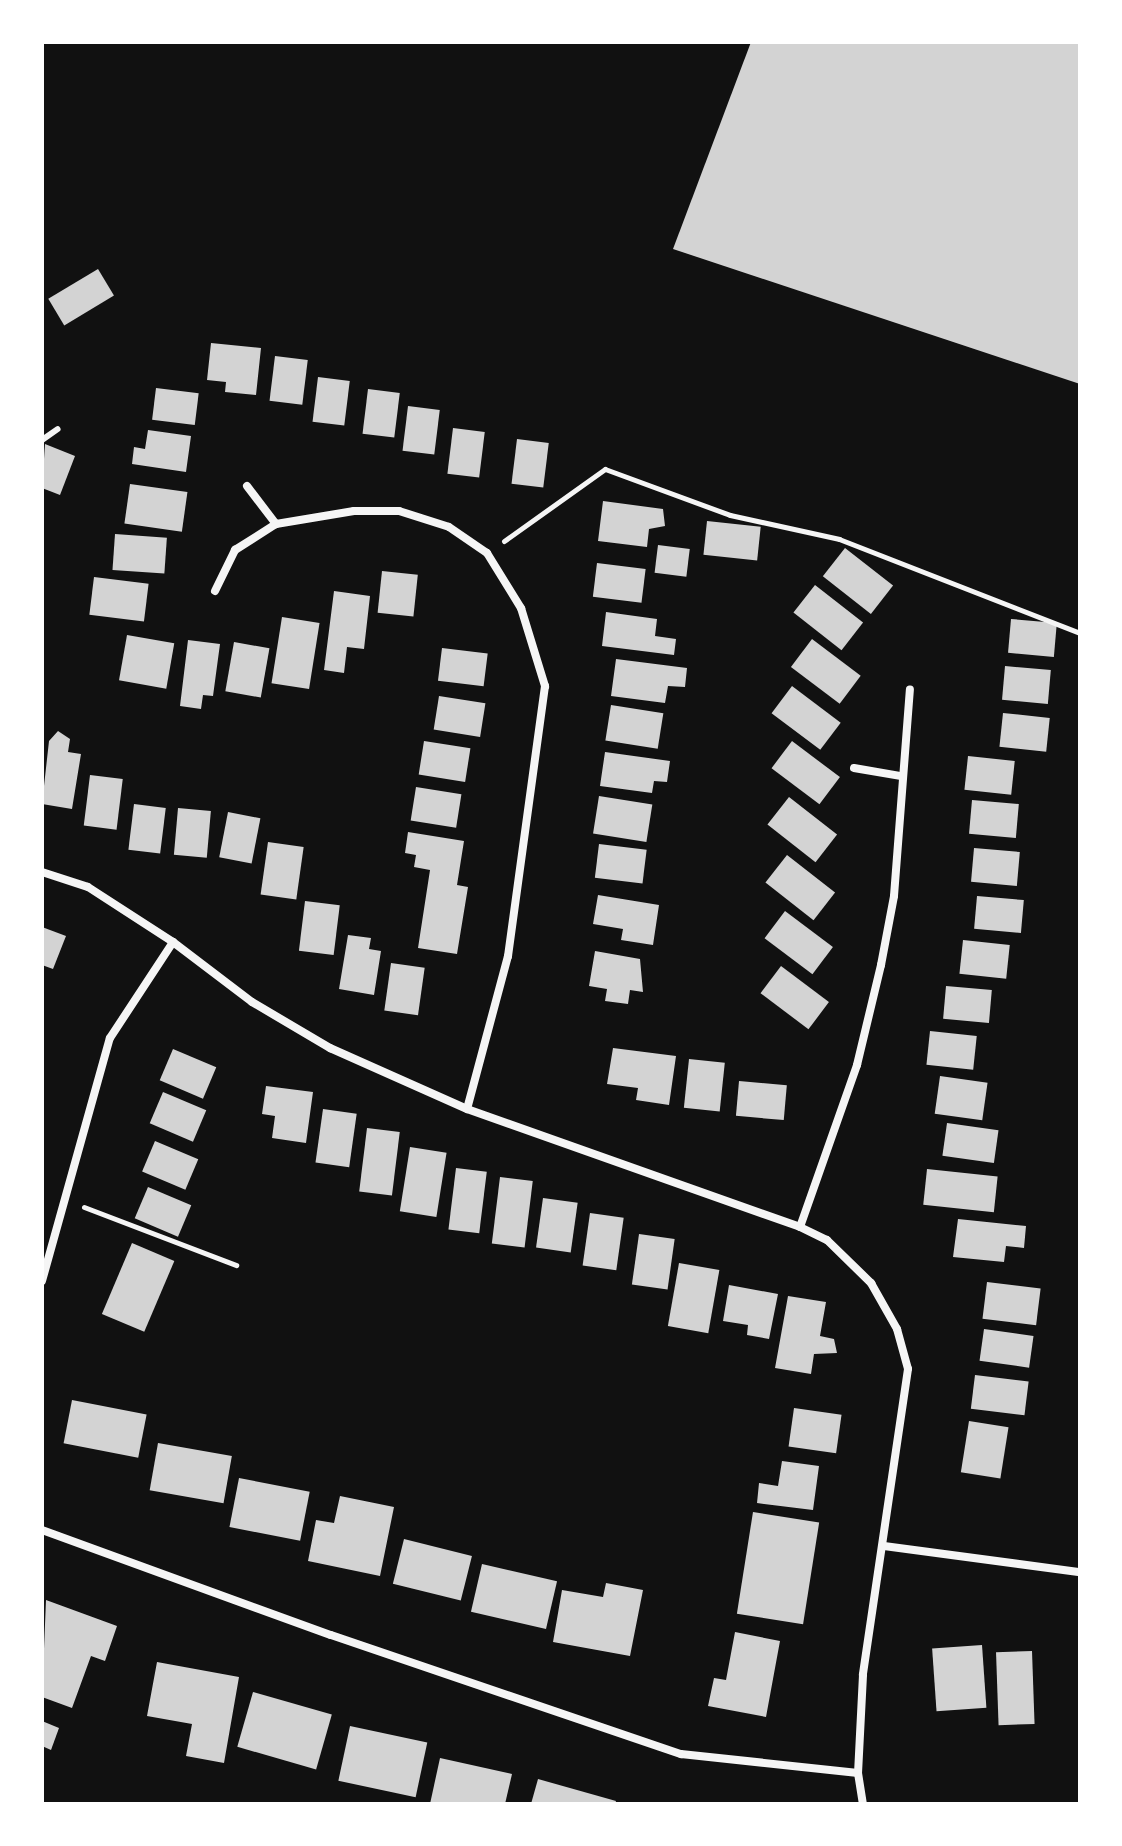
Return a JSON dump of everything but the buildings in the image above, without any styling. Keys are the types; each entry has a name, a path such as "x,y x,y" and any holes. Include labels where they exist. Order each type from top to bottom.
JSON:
{"street":[{"path":"247,486 276,524"},
{"path":"215,591 235,550 276,524 354,511 399,511 449,527 487,553 521,608 545,686 508,956 467,1109"},
{"path":"800,1227 857,1065 881,965 894,896 910,690"},
{"path":"854,768 901,776"},
{"path":"42,872 88,887 173,942 252,1002 330,1048 467,1109 800,1227 827,1240 871,1283 897,1329 908,1369 863,1675 858,1773 863,1804"},
{"path":"42,1281 110,1038 173,942"},
{"path":"42,1530 681,1754 858,1773"},
{"path":"884,1546 1080,1572"}],"lane":[{"path":"42,440 58,429"}],"path":[{"path":"487,553 605,469 730,515 839,539 1080,633"},
{"path":"65,1199 236,1265"}]}
